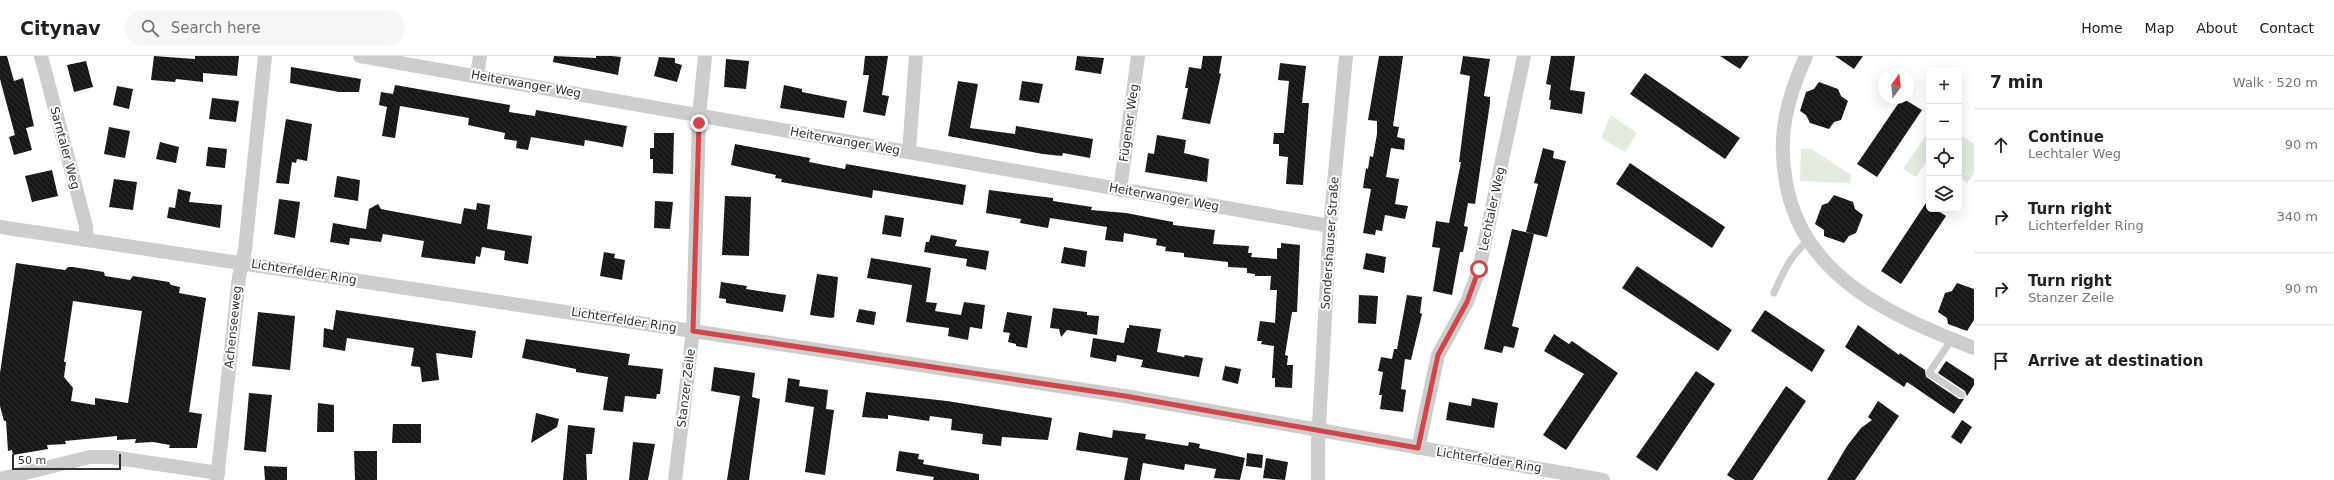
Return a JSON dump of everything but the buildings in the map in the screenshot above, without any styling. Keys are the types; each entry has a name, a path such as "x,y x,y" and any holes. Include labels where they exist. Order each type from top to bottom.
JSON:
{"street":[{"name":"Sarntaler Weg","path":"41,56 86,226 86,240"},
{"name":"Achenseeweg","path":"218,477 239,277 245,250 265,56"},
{"name":"Heiterwanger Weg","path":"360,56 477,75 699,116 1330,226"},
{"path":"477,75 480,56"},
{"name":"Stanzer Zeile","path":"675,480 693,331 699,116 705,56"},
{"path":"909,152 916,56"},
{"name":"Fügener Weg","path":"1120,190 1138,56"},
{"name":"Sondershauser Straße","path":"1318,480 1319,430 1330,226 1346,56"},
{"name":"Lechtaler Weg","path":"1418,448 1438,355 1467,302 1479,269 1524,56"},
{"path":"1806,56 1790,97 1782,138 1782,161 1790,204 1808,241 1818,256 1835,273 1865,296 1905,319 1974,348"},
{"name":"Lichterfelder Ring","path":"0,227 1125,396 1603,480"},
{"path":"0,480 90,458 112,457 218,477"}],"lane":[{"path":"1774,293 1781,276 1796,253 1808,241"},
{"path":"1952,339 1929,373 1962,396"}],"shaded area":[{"path":"1611,115 1637,133 1625,152 1601,138"},
{"path":"1926,135 1926,162 1916,177 1903,169"},
{"path":"1962,136 1974,144 1974,173 1967,183 1962,179"},
{"path":"1801,149 1811,149 1851,175 1850,183 1800,181"}],"route":[{"path":"699,123 693,331 1125,396 1418,448 1431,378 1440,347 1464,309 1473,289 1479,269"}]}
